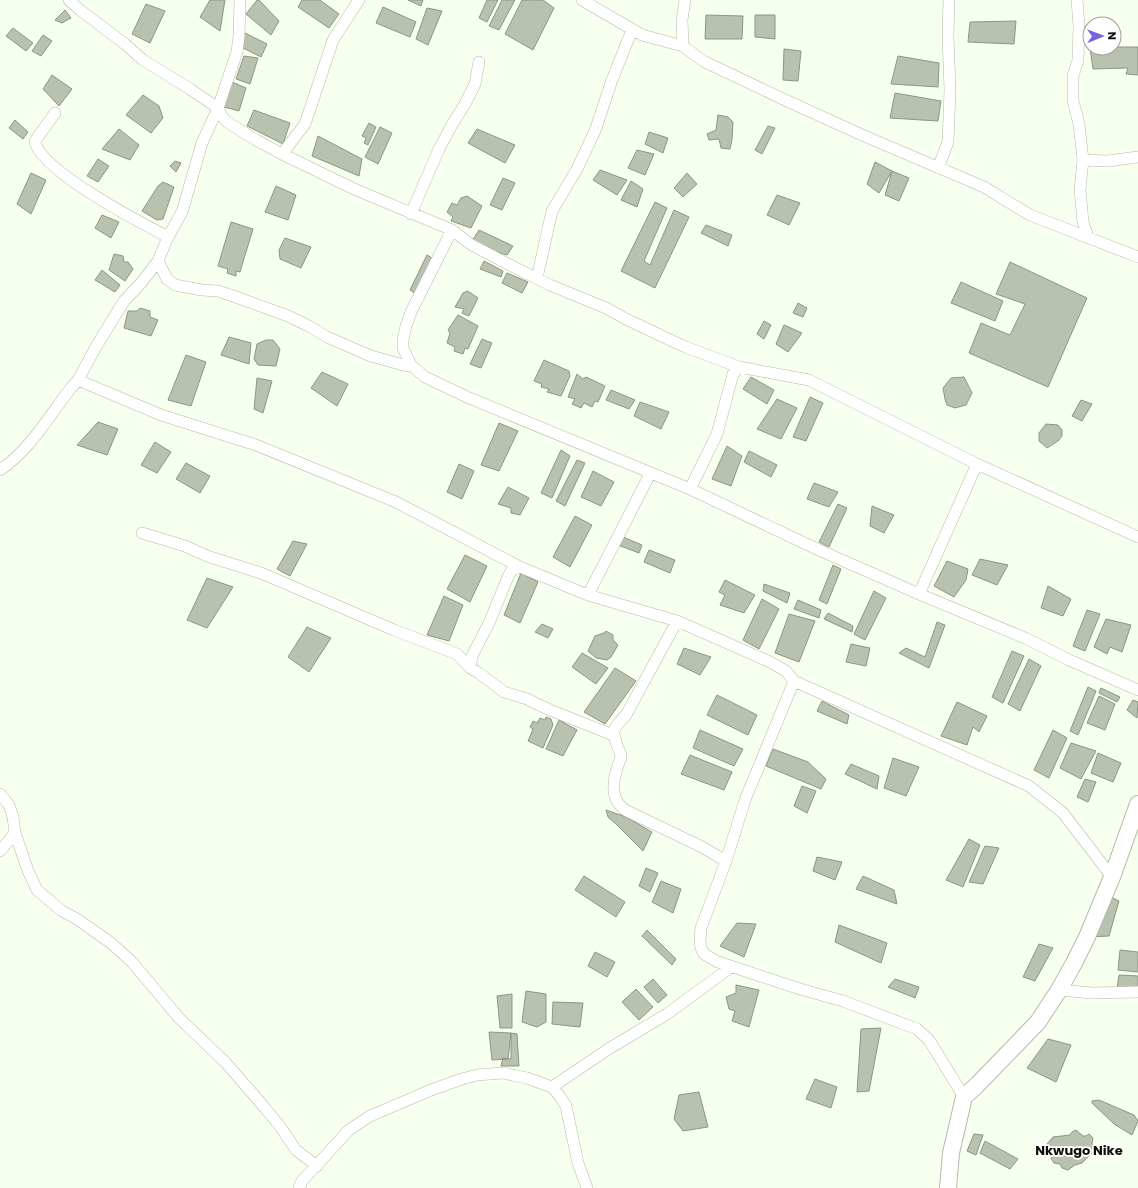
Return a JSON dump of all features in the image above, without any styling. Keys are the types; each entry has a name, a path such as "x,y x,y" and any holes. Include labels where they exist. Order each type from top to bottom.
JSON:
{"street":[{"path":"69,0 143,60 218,108 227,122 282,154 352,188 452,230 470,244 537,278 574,296 606,308 683,346 739,368 809,380 977,464 1138,537"},
{"path":"0,470 27,445 78,380 124,301 142,282 158,261 168,237 182,212 202,144 218,108 237,52 240,0"},
{"path":"282,154 305,124 333,40 359,0"},
{"path":"582,0 642,35 683,46 704,61 776,96 984,187 1030,215 1138,257"},
{"path":"683,46 682,20 685,0"},
{"path":"938,168 948,142 950,90 948,35 949,0"},
{"path":"1077,0 1079,26 1078,60 1073,76 1072,101 1079,124 1083,160 1080,190 1084,222 1088,237"},
{"path":"537,278 552,211 577,169 594,131 632,30"},
{"path":"411,214 443,143 474,84 479,62"},
{"path":"55,113 35,141 41,154 73,182 104,202 168,237"},
{"path":"1083,160 1108,161 1138,157"},
{"path":"452,230 406,326 403,348 411,365 425,377 467,398 650,474 690,489 812,547 1025,638 1069,660 1138,690"},
{"path":"158,261 167,279 175,285 202,290 218,291 236,297 288,316 327,337 371,356 402,365 411,365"},
{"path":"690,489 717,434 733,374 739,368"},
{"path":"78,380 161,415 256,445 396,502 520,567 588,595 677,621 768,661 786,671 794,681 1029,786 1063,813 1112,877"},
{"path":"919,594 977,464"},
{"path":"588,595 650,474"},
{"path":"142,533 185,546 214,559 261,573 394,630 457,654 470,668 504,692 613,735"},
{"path":"470,668 472,656 489,623 505,582 512,570 520,567"},
{"path":"677,621 626,715 615,727 613,735 621,756 615,774 614,793 618,805 626,811 702,847 726,861"},
{"path":"794,681 745,800 726,861 700,928 700,941 704,954 731,967 843,1001 917,1029 929,1040 964,1097"},
{"path":"0,794 9,805 13,817 15,833 28,871 37,890 62,911 112,943 132,962 179,1018 226,1063 279,1125 296,1150 317,1166"},
{"path":"948,1188 950,1153 964,1097 1038,1022 1059,990 1087,937 1112,877 1138,804"},
{"path":"0,851 15,833"},
{"path":"552,1087 610,1048 667,1014 731,967"},
{"path":"1059,990 1092,993 1138,992"},
{"path":"299,1188 302,1180 317,1166 349,1130 370,1116 431,1090 462,1079 477,1075 503,1073 527,1078 552,1087 559,1095 566,1106 578,1163 587,1188"}],"building":[{"path":"210,0 225,0 220,31 200,17"},
{"path":"257,0 259,0 279,21 271,35 246,14"},
{"path":"302,0 320,0 339,14 329,28 298,7"},
{"path":"408,0 423,0 421,6"},
{"path":"487,0 498,0 487,22 479,18"},
{"path":"502,0 515,0 499,30 489,26"},
{"path":"522,0 543,0 554,8 533,50 505,34"},
{"path":"146,4 165,11 150,43 132,34"},
{"path":"383,7 416,22 410,37 376,23"},
{"path":"427,8 442,11 428,45 416,39"},
{"path":"65,10 71,18 62,23 55,20"},
{"path":"706,15 743,16 742,39 705,39"},
{"path":"755,15 775,15 775,39 755,37"},
{"path":"1016,21 1014,44 968,42 970,22"},
{"path":"13,28 33,43 26,51 6,36"},
{"path":"245,33 267,44 261,57 241,47"},
{"path":"43,35 52,41 41,56 32,51"},
{"path":"1122,47 1138,47 1138,75 1126,74 1128,68 1093,69 1091,56 1122,56"},
{"path":"784,49 801,51 798,81 783,80"},
{"path":"244,56 258,58 250,84 236,79"},
{"path":"898,56 939,63 938,87 891,84"},
{"path":"52,75 72,89 59,106 43,89"},
{"path":"232,82 246,88 239,111 224,107"},
{"path":"895,93 941,101 938,121 890,118"},
{"path":"143,95 159,106 163,118 151,133 126,115"},
{"path":"254,110 290,123 283,144 247,126"},
{"path":"718,115 728,117 733,122 730,149 721,148 719,139 709,140 707,134 716,130"},
{"path":"15,120 28,132 23,139 9,128"},
{"path":"369,123 376,127 368,145 364,143 366,138 362,136"},
{"path":"768,126 775,128 762,154 755,150"},
{"path":"380,127 392,133 378,164 365,157"},
{"path":"119,129 139,145 130,160 102,149"},
{"path":"477,129 515,145 505,163 468,143"},
{"path":"649,132 668,138 663,153 645,144"},
{"path":"318,136 362,159 359,176 312,156"},
{"path":"637,150 654,154 645,175 628,168"},
{"path":"98,159 109,166 98,182 87,176"},
{"path":"175,161 181,163 176,172 170,166"},
{"path":"875,162 892,171 879,193 867,184"},
{"path":"600,170 627,180 617,195 593,180"},
{"path":"892,171 909,178 899,201 885,195"},
{"path":"31,173 46,180 31,214 17,204"},
{"path":"687,173 697,184 683,197 674,188"},
{"path":"503,178 515,183 502,210 490,205"},
{"path":"631,181 643,189 637,207 621,200"},
{"path":"163,182 174,187 163,219 157,220 142,211 158,186"},
{"path":"276,186 296,195 288,220 265,212"},
{"path":"777,195 800,203 789,225 767,215"},
{"path":"467,196 482,206 471,228 451,221 453,217 447,212 452,203 457,205 461,198"},
{"path":"655,202 667,208 644,261 650,265 674,210 689,217 655,288 621,271"},
{"path":"102,215 119,222 111,238 95,228"},
{"path":"231,222 253,229 240,272 236,271 236,276 227,273 228,269 218,266"},
{"path":"706,225 732,235 728,246 701,233"},
{"path":"479,230 513,246 507,255 470,244"},
{"path":"285,238 311,247 301,268 280,259 279,250"},
{"path":"114,254 123,256 124,262 128,262 133,269 125,281 109,270"},
{"path":"427,255 437,261 419,296 410,290"},
{"path":"484,261 503,271 501,277 480,269"},
{"path":"1010,262 1087,298 1048,387 969,353 981,323 1010,335 1025,304 996,294"},
{"path":"102,270 120,285 115,292 95,280"},
{"path":"507,273 528,282 522,293 502,283"},
{"path":"961,282 1003,301 995,321 951,303"},
{"path":"468,291 478,298 469,316 462,313 464,309 455,307 463,293"},
{"path":"798,303 807,308 803,317 793,313"},
{"path":"140,308 150,311 150,317 158,320 151,336 124,328 128,311 137,311"},
{"path":"458,315 478,326 468,349 465,348 463,354 454,351 455,347 447,343 450,333 448,330"},
{"path":"764,321 771,325 764,339 757,334"},
{"path":"784,325 802,333 788,352 776,344"},
{"path":"229,337 251,343 249,364 221,355"},
{"path":"482,339 492,343 481,368 470,364"},
{"path":"266,340 273,340 280,349 276,366 258,365 254,359 257,344"},
{"path":"186,355 206,362 191,406 168,400"},
{"path":"544,360 569,371 570,376 561,396 547,392 549,389 541,387 542,384 534,381"},
{"path":"322,372 348,384 337,406 311,388"},
{"path":"577,374 583,379 586,377 605,386 598,402 595,401 592,407 584,403 581,408 572,404 575,399 568,397"},
{"path":"751,377 774,390 767,404 743,389"},
{"path":"964,377 972,393 966,405 955,408 947,405 943,388 951,378"},
{"path":"257,378 272,381 263,413 254,409"},
{"path":"611,390 635,400 629,409 606,400"},
{"path":"810,397 823,403 806,441 793,437"},
{"path":"777,399 797,408 781,439 757,429"},
{"path":"1081,400 1092,404 1082,421 1072,416"},
{"path":"640,402 669,412 661,429 634,416"},
{"path":"98,422 118,429 107,455 77,445"},
{"path":"499,423 518,431 499,471 481,465"},
{"path":"1046,424 1058,425 1062,430 1062,436 1058,441 1047,448 1039,441 1039,433"},
{"path":"155,442 171,452 157,473 141,465"},
{"path":"727,446 742,456 731,486 712,479"},
{"path":"561,450 570,456 552,498 541,493"},
{"path":"749,451 777,465 771,477 744,462"},
{"path":"577,460 585,463 565,506 556,501"},
{"path":"186,463 210,476 200,493 176,479"},
{"path":"459,464 474,471 462,499 447,492"},
{"path":"593,471 614,482 601,506 581,497"},
{"path":"814,483 838,492 829,507 807,499"},
{"path":"508,487 529,498 520,515 511,513 511,508 498,504"},
{"path":"838,504 847,508 829,547 819,542"},
{"path":"872,506 894,515 884,533 870,526"},
{"path":"575,516 592,525 570,567 553,557"},
{"path":"623,537 642,545 639,553 618,545"},
{"path":"293,541 307,544 290,576 277,569"},
{"path":"649,550 675,560 670,573 644,562"},
{"path":"465,555 487,566 470,602 447,589"},
{"path":"980,559 1008,565 997,585 972,575"},
{"path":"947,561 968,569 966,580 954,597 934,586"},
{"path":"833,565 841,569 827,604 819,600"},
{"path":"521,573 538,582 520,623 504,615"},
{"path":"207,578 233,587 207,628 187,620"},
{"path":"725,580 755,595 744,613 720,605 725,595 719,592"},
{"path":"764,584 790,593 787,603 763,591"},
{"path":"1048,586 1071,599 1063,616 1041,608"},
{"path":"874,591 886,598 865,640 854,634"},
{"path":"444,596 463,605 449,641 427,635"},
{"path":"762,599 779,609 759,649 743,640"},
{"path":"798,600 821,610 819,618 794,609"},
{"path":"1087,610 1100,614 1085,651 1073,646"},
{"path":"828,613 853,626 852,632 824,619"},
{"path":"789,614 815,621 799,662 775,653"},
{"path":"1106,619 1131,625 1122,652 1110,647 1107,654 1094,647"},
{"path":"937,622 945,625 929,668 899,653 906,648 925,657"},
{"path":"542,624 553,629 548,638 535,632"},
{"path":"307,627 331,638 309,672 288,657"},
{"path":"606,631 613,635 613,640 618,645 611,657 607,660 596,658 588,651 595,636"},
{"path":"851,644 870,648 866,666 846,662"},
{"path":"684,648 711,657 700,675 677,664"},
{"path":"1012,651 1024,656 1003,703 992,697"},
{"path":"582,653 608,668 596,684 572,667"},
{"path":"1029,659 1041,666 1020,711 1008,704"},
{"path":"615,668 636,681 605,724 584,712"},
{"path":"1088,687 1096,691 1078,735 1070,731"},
{"path":"1101,688 1120,697 1117,702 1099,693"},
{"path":"717,695 757,715 748,735 707,715"},
{"path":"1099,696 1115,704 1105,730 1087,723"},
{"path":"1133,700 1138,702 1137,718 1127,710"},
{"path":"822,701 849,715 847,724 817,711"},
{"path":"957,702 987,716 979,732 973,727 967,745 941,736"},
{"path":"546,717 551,719 553,725 543,748 528,741 533,729 530,727 533,721 537,723 540,718 545,720"},
{"path":"559,720 577,730 563,756 546,749"},
{"path":"700,730 743,749 734,766 693,748"},
{"path":"1053,730 1067,738 1049,778 1034,770"},
{"path":"1071,743 1096,751 1081,779 1060,768"},
{"path":"773,749 808,762 826,779 821,789 766,766"},
{"path":"1098,753 1121,763 1113,782 1091,773"},
{"path":"690,755 732,772 724,790 681,774"},
{"path":"893,758 919,767 906,796 884,788"},
{"path":"851,764 879,776 877,789 845,774"},
{"path":"1085,779 1096,782 1088,802 1077,797"},
{"path":"802,786 816,791 807,813 794,806"},
{"path":"606,810 626,817 652,832 643,851 608,817"},
{"path":"969,839 980,845 963,887 946,880"},
{"path":"985,846 999,848 983,884 969,882"},
{"path":"817,857 842,862 835,880 813,871"},
{"path":"646,868 658,873 650,892 639,886"},
{"path":"584,876 625,902 616,917 575,890"},
{"path":"863,876 894,890 897,904 856,889"},
{"path":"661,881 681,889 673,913 652,902"},
{"path":"1109,896 1119,901 1109,936 1087,937"},
{"path":"737,923 756,924 744,957 720,946"},
{"path":"839,925 887,943 881,963 835,942"},
{"path":"647,930 676,959 672,965 642,936"},
{"path":"1039,944 1053,948 1035,981 1023,977"},
{"path":"1120,950 1138,952 1138,972 1118,970"},
{"path":"595,952 615,962 607,977 588,966"},
{"path":"1119,975 1138,976 1138,990 1117,989"},
{"path":"653,979 667,995 658,1003 644,987"},
{"path":"895,979 919,987 915,998 888,987"},
{"path":"736,985 759,990 749,1027 732,1021 735,1011 729,1009 726,997 736,993"},
{"path":"636,989 653,1007 639,1020 622,1002"},
{"path":"526,991 546,994 546,1022 537,1027 522,1022"},
{"path":"512,994 512,1028 500,1028 497,996"},
{"path":"553,1002 583,1003 580,1027 552,1024"},
{"path":"881,1028 869,1091 857,1092 861,1029"},
{"path":"489,1032 511,1033 508,1059 492,1060"},
{"path":"511,1033 517,1034 519,1066 501,1066 503,1058 511,1059"},
{"path":"1048,1039 1071,1045 1056,1082 1027,1068"},
{"path":"815,1079 837,1087 831,1108 806,1099"},
{"path":"699,1092 708,1127 683,1131 674,1119 679,1095"},
{"path":"1099,1100 1134,1115 1138,1121 1132,1135 1114,1124 1092,1103 1092,1101"},
{"path":"1076,1130 1083,1136 1089,1134 1093,1138 1092,1143 1095,1150 1082,1163 1075,1165 1068,1170 1062,1168 1060,1164 1054,1163 1051,1158 1058,1153 1047,1144 1053,1137 1070,1135"},
{"path":"974,1134 983,1135 976,1155 967,1151"},
{"path":"985,1141 1018,1159 1010,1169 980,1153"}],"district":[{"name":"Nkwugo Nike","path":"1079,1150"}]}
